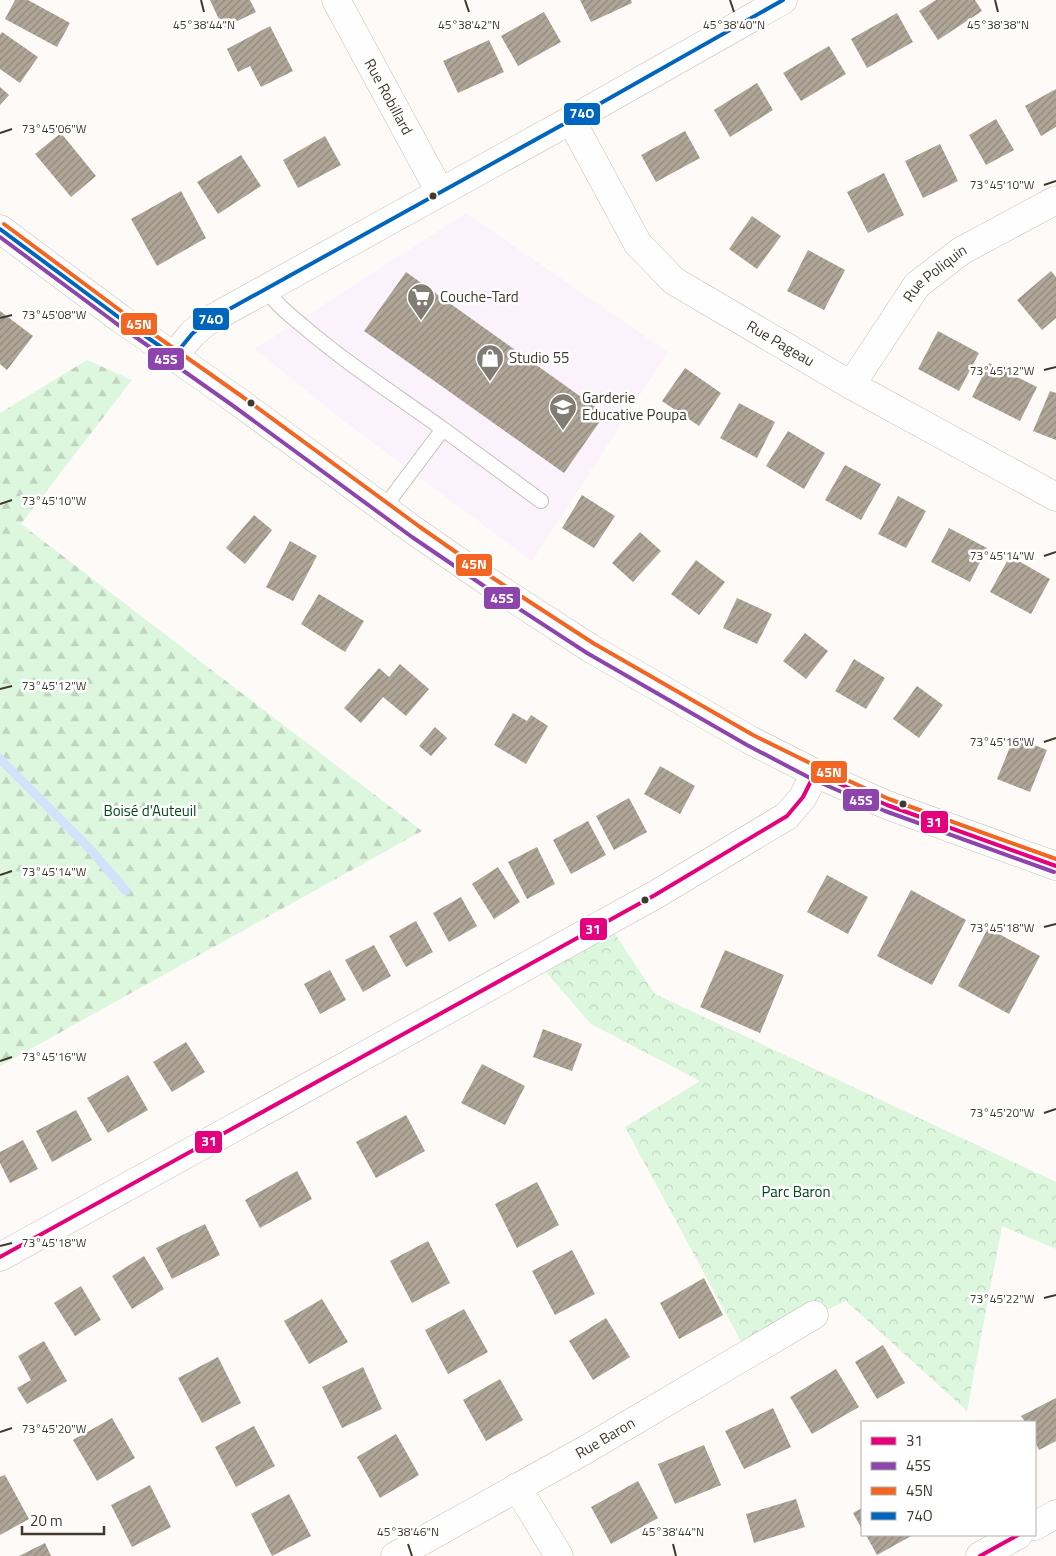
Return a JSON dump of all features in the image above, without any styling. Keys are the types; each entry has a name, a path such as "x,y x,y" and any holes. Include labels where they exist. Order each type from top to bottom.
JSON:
{"street":[{"name":"Rue Robillard","path":"336,0 440,192"},
{"path":"174,356 192,334 206,322 783,0"},
{"name":"Rue Pageau","path":"571,120 638,244 674,281 851,385 1056,497"},
{"name":"Rue Poliquin","path":"851,385 917,285 961,251 1056,200"},
{"path":"0,230 384,509 558,628 750,740 816,773 887,805 1056,866"},
{"path":"0,1257 655,895 788,816 803,797 816,773"},
{"name":"Rue Baron","path":"395,1556 585,1450 814,1315"},
{"path":"517,1487 559,1556"},
{"path":"1036,1525 1056,1514"},
{"path":"980,1556 1016,1536"}],"lane":[{"path":"266,288 279,305 329,348 541,502"},
{"path":"384,509 443,429"}],"shaded area":[{"path":"466,213 668,352 532,561 344,421 255,349"}],"green space":[{"name":"Boisé d'Auteuil","path":"87,360 132,380 21,524 422,831 0,1066 0,413"},
{"name":"Parc Baron","path":"613,931 655,994 1056,1182 1056,1249 1002,1226 967,1411 846,1301 744,1347 625,1127 700,1081 591,1024 544,970"}],"building":[{"path":"15,0 28,0 70,23 57,47 5,19"},
{"path":"210,0 250,0 256,12 223,28"},
{"path":"580,0 631,0 632,3 591,22"},
{"path":"936,0 975,0 982,11 938,40 919,11"},
{"path":"544,12 561,42 518,66 501,36"},
{"path":"897,13 913,42 867,68 851,39"},
{"path":"270,26 293,71 261,87 250,66 238,72 227,49"},
{"path":"2,32 38,57 20,83 0,69 0,35"},
{"path":"489,40 504,72 458,93 443,61"},
{"path":"829,46 846,74 801,101 783,73"},
{"path":"757,83 773,110 730,137 714,110"},
{"path":"0,87 9,95 0,105"},
{"path":"1056,89 1056,127 1041,136 1025,106"},
{"path":"996,119 1014,150 986,165 969,135"},
{"path":"685,131 700,158 656,182 641,155"},
{"path":"61,133 96,176 71,197 35,154"},
{"path":"325,136 341,165 298,188 283,160"},
{"path":"940,144 958,181 923,198 905,161"},
{"path":"241,155 261,186 218,214 197,182"},
{"path":"884,173 904,215 868,233 847,192"},
{"path":"181,191 206,238 157,266 131,219"},
{"path":"752,216 781,236 757,269 729,249"},
{"path":"808,250 845,270 824,310 787,291"},
{"path":"1051,271 1056,277 1056,318 1042,330 1017,300"},
{"path":"406,272 605,414 564,473 364,331"},
{"path":"0,311 33,336 7,370 0,364"},
{"path":"938,331 979,353 959,391 918,369"},
{"path":"989,363 1037,387 1020,421 972,397"},
{"path":"685,368 721,393 699,426 662,401"},
{"path":"1050,391 1056,393 1056,440 1033,431"},
{"path":"739,403 775,422 757,458 720,438"},
{"path":"788,431 825,453 804,489 766,466"},
{"path":"845,465 881,484 861,520 825,500"},
{"path":"582,495 615,516 594,548 562,528"},
{"path":"898,496 926,511 906,548 878,534"},
{"path":"254,515 272,530 245,564 226,548"},
{"path":"949,528 987,548 970,582 931,562"},
{"path":"640,532 661,551 633,582 612,563"},
{"path":"290,541 317,556 293,601 266,587"},
{"path":"1010,556 1050,579 1031,614 990,592"},
{"path":"696,560 725,582 699,615 671,594"},
{"path":"319,594 364,621 345,652 301,624"},
{"path":"737,598 772,614 757,644 723,628"},
{"path":"805,633 828,651 806,679 783,661"},
{"path":"854,659 885,678 866,709 835,691"},
{"path":"400,664 429,689 406,716 383,697 361,723 344,708 379,668 389,677"},
{"path":"917,686 943,705 919,738 893,719"},
{"path":"513,713 527,721 531,715 548,726 526,764 494,745"},
{"path":"435,727 447,738 431,756 419,746"},
{"path":"1014,737 1047,750 1030,792 997,779"},
{"path":"660,766 695,786 680,814 644,794"},
{"path":"629,798 647,832 614,850 596,816"},
{"path":"588,821 606,855 571,874 553,840"},
{"path":"537,847 555,884 527,899 508,862"},
{"path":"498,867 520,902 494,919 472,884"},
{"path":"827,875 868,897 848,934 807,912"},
{"path":"911,890 966,920 932,985 877,956"},
{"path":"461,897 477,926 449,942 433,913"},
{"path":"416,921 433,952 406,967 389,936"},
{"path":"988,928 1040,956 1009,1014 958,986"},
{"path":"374,945 391,976 363,992 345,960"},
{"path":"725,950 784,975 760,1033 700,1007"},
{"path":"330,970 346,1000 320,1014 304,984"},
{"path":"543,1029 582,1044 572,1071 533,1057"},
{"path":"186,1042 205,1072 172,1092 153,1062"},
{"path":"482,1064 525,1086 505,1125 461,1103"},
{"path":"128,1075 148,1110 108,1133 87,1098"},
{"path":"76,1110 92,1140 52,1162 36,1131"},
{"path":"406,1115 425,1151 376,1178 356,1142"},
{"path":"23,1140 38,1169 10,1183 0,1163 0,1152"},
{"path":"297,1171 312,1199 260,1228 245,1200"},
{"path":"537,1182 559,1225 517,1248 495,1204"},
{"path":"205,1224 220,1255 172,1279 156,1248"},
{"path":"428,1241 450,1283 412,1303 390,1261"},
{"path":"572,1250 595,1294 555,1315 532,1271"},
{"path":"144,1256 164,1289 132,1309 112,1276"},
{"path":"704,1278 723,1315 679,1339 660,1303"},
{"path":"81,1286 101,1320 75,1336 54,1303"},
{"path":"322,1299 348,1342 309,1364 284,1321"},
{"path":"464,1309 488,1352 448,1374 425,1330"},
{"path":"606,1318 630,1357 593,1380 569,1341"},
{"path":"44,1341 67,1381 27,1404 17,1388 31,1380 18,1356"},
{"path":"883,1345 905,1383 877,1399 855,1362"},
{"path":"218,1357 241,1403 202,1423 178,1378"},
{"path":"363,1367 382,1409 342,1428 322,1387"},
{"path":"836,1369 859,1407 812,1434 790,1397"},
{"path":"500,1379 523,1420 486,1441 463,1400"},
{"path":"1056,1398 1056,1441 1039,1450 1036,1444 1036,1421 1024,1421 1021,1416"},
{"path":"773,1408 791,1447 744,1469 725,1431"},
{"path":"112,1418 135,1458 97,1481 73,1440"},
{"path":"254,1426 275,1466 236,1487 215,1447"},
{"path":"396,1434 419,1475 380,1498 357,1457"},
{"path":"704,1445 721,1485 675,1504 658,1464"},
{"path":"5,1475 29,1519 0,1535 0,1477"},
{"path":"638,1481 658,1518 611,1544 591,1507"},
{"path":"150,1485 171,1527 132,1547 111,1505"},
{"path":"289,1494 311,1536 272,1556 251,1514"},
{"path":"796,1499 805,1527 754,1543 746,1514"},
{"path":"861,1509 861,1527 853,1513"},
{"path":"867,1536 911,1536 877,1555"},
{"path":"45,1543 51,1556 19,1556"}],"waterway":[{"path":"0,759 90,849 126,891"}],"transit line":[{"name":"74O","path":"0,229 174,356 192,334 206,322 783,0"},
{"name":"45N","path":"4,224 125,314 240,395 420,527 493,578 593,643 753,735 818,767 889,799 1056,859"},
{"name":"45S","path":"0,237 412,537 587,653 747,745 812,779 885,811 1054,872"},
{"name":"31","path":"815,773 887,805 1056,866"},
{"name":"31","path":"0,1257 655,895 787,816 803,797 815,773"},
{"name":"31","path":"980,1556 1016,1536"}],"place":[{"name":"Couche-Tard","path":"421,321"},
{"name":"Studio 55","path":"490,382"},
{"name":"Garderie Educative Poupa","path":"563,431"}]}
